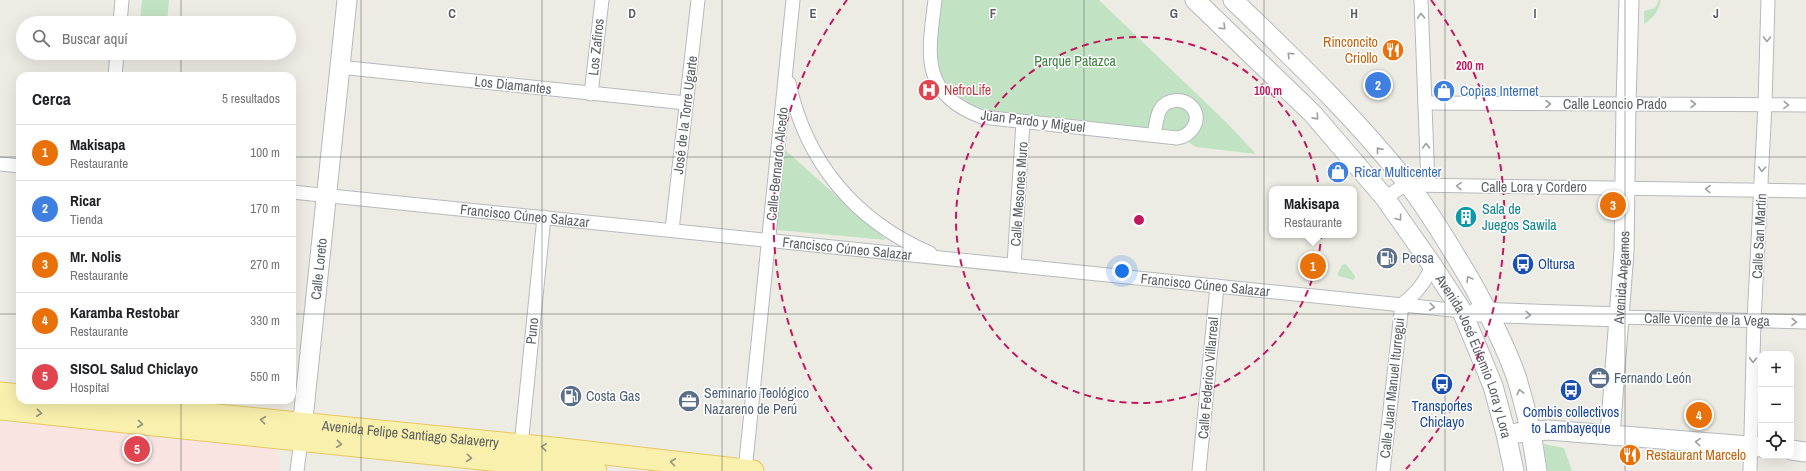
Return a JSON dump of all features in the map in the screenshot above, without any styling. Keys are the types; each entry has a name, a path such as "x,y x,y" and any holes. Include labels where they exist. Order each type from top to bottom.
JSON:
{"main road":[{"name":"Calle Loreto","path":"301,432 347,0"},
{"name":"Avenida José Eufemio Lora y Lora","path":"1195,0 1312,112 1385,198 1432,265 1462,311 1493,386 1514,471"},
{"name":"Avenida Angamos","path":"1610,434 1624,252 1624,187 1629,0"},
{"name":"Avenida José Eufemio Lora y Lora","path":"1241,3 1363,129 1409,186 1455,255 1489,313 1517,379 1530,431 1537,471"},
{"name":"Francisco Cúneo Salazar","path":"1462,311 1489,313"},
{"name":"Calle Vicente de la Vega","path":"1489,313 1619,317"},
{"path":"0,393 16,395"},
{"name":"Avenida Felipe Santiago Salaverry","path":"100,404 596,471"},
{"name":"Avenida Felipe Santiago Salaverry","path":"0,410 301,432"},
{"path":"1506,434 1548,430 1756,447"},
{"path":"1794,450 1806,452"},
{"name":"Avenida Felipe Santiago Salaverry","path":"518,460 748,471"}],"street":[{"path":"121,16 122,0"},
{"name":"Los Zafiros","path":"591,94 602,0"},
{"name":"José de la Torre Ugarte","path":"672,230 698,0"},
{"name":"Calle Bernardo Alcedo","path":"748,471 793,0"},
{"name":"Juan Pardo y Miguel","path":"935,0 929,50 932,70 940,88 948,99 964,110 982,117 1154,135"},
{"path":"1421,0 1428,185"},
{"name":"Calle San Martín","path":"1750,471 1756,447 1754,321 1765,104 1768,0"},
{"path":"115,72 116,60"},
{"name":"Los Diamantes","path":"339,67 686,103"},
{"path":"786,72 793,103 804,133 819,161 838,187 860,210 885,229 913,245 942,258"},
{"name":"Calle Leoncio Prado","path":"1425,103 1806,105"},
{"name":"Calle Mesones Muro","path":"1014,265 1023,122"},
{"path":"0,164 16,166"},
{"name":"Calle Lora y Cordero","path":"1385,198 1400,188 1428,185 1806,191"},
{"name":"Francisco Cúneo Salazar","path":"296,192 1462,311"},
{"name":"Puno","path":"518,460 544,217"},
{"path":"1402,304 1420,287 1432,265"},
{"name":"Calle Federico Villarreal","path":"1199,471 1217,286"},
{"name":"Calle Juan Manuel Iturregui","path":"1383,471 1402,304"},
{"name":"Calle Vicente de la Vega","path":"1619,317 1806,322"},
{"name":"Calle Loreto","path":"297,471 301,432"}],"shaded area":[{"path":"0,422 264,442 277,452 281,471 0,471"}],"green space":[{"path":"142,0 169,0 168,16 141,16"},
{"name":"Parque Patazca","path":"940,0 1099,0 1228,124 1256,154 1196,147 1173,133 989,114 968,106 954,96 942,78 935,58"},
{"path":"1659,0 1661,0 1657,11 1653,17 1644,24 1644,11 1655,8"},
{"path":"783,148 886,240 777,230"},
{"path":"1346,264 1355,276 1354,280 1338,276 1342,265"},
{"path":"1544,444 1564,448 1572,471 1545,471 1542,450"}],"place":[{"name":"Rinconcito Criollo","path":"1393,50"},
{"name":"Ricar","path":"1378,85"},
{"name":"NefroLife","path":"929,90"},
{"name":"Copias Internet","path":"1444,91"},
{"name":"Ricar Multicenter","path":"1338,172"},
{"name":"Mr. Nolis","path":"1613,205"},
{"name":"Sala de Juegos Sawila","path":"1466,217"},
{"name":"Pecsa","path":"1387,258"},
{"name":"Oltursa","path":"1523,264"},
{"name":"Makisapa","path":"1313,266"},
{"name":"Fernando León","path":"1599,378"},
{"name":"Transportes Chiclayo","path":"1442,384"},
{"name":"Combis collectivos to Lambayeque","path":"1571,390"},
{"name":"Costa Gas","path":"571,396"},
{"name":"Seminario Teológico Nazareno de Perú","path":"689,401"},
{"name":"Karamba Restobar","path":"1699,415"},
{"name":"SISOL Salud Chiclayo","path":"137,449"},
{"name":"Restaurant Marcelo","path":"1630,455"}]}
